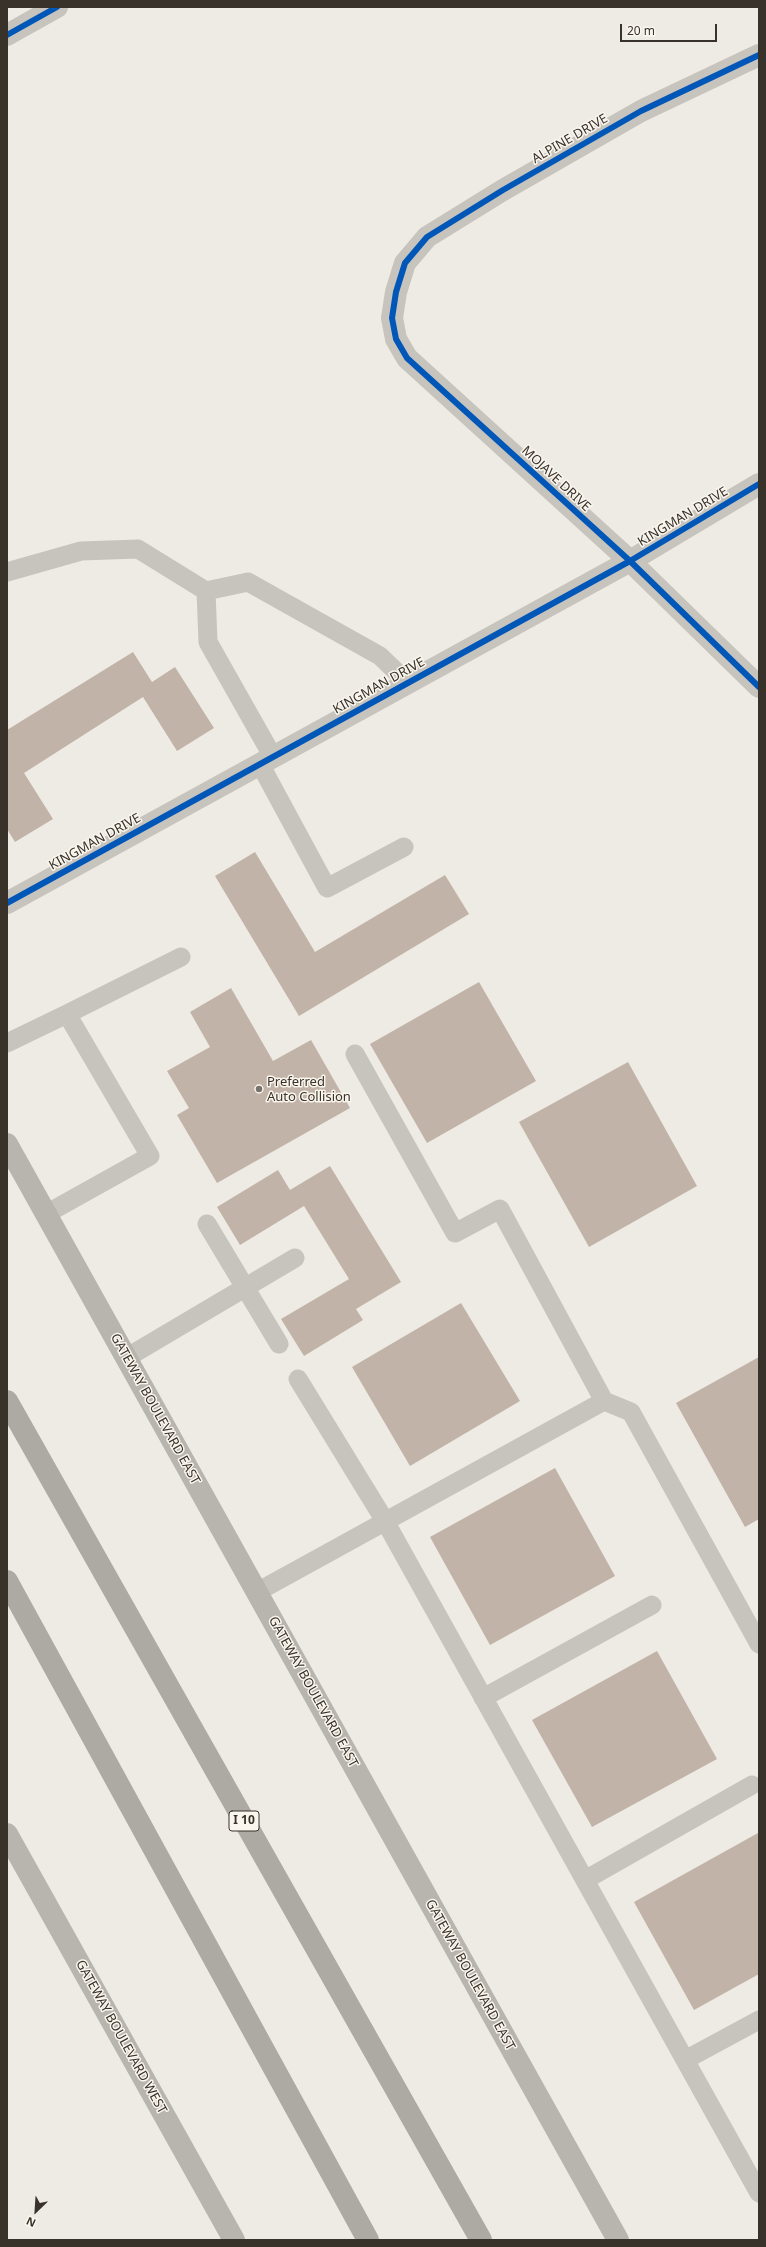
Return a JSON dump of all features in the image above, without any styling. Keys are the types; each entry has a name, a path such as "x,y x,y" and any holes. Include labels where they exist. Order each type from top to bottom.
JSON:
{"highway":[{"name":"I 10","path":"7,1401 482,2240"},
{"path":"7,1581 368,2240"}],"main road":[{"name":"GATEWAY BOULEVARD EAST","path":"7,1144 618,2240"},
{"name":"GATEWAY BOULEVARD WEST","path":"7,1834 234,2240"}],"street":[{"path":"7,35 58,7"},
{"name":"ALPINE DRIVE","path":"405,263 428,237 503,190 641,111 759,55"},
{"name":"MOJAVE DRIVE","path":"405,263 396,292 392,318 396,339 407,358 630,561 759,687"},
{"name":"KINGMAN DRIVE","path":"7,903 630,561 759,484"}],"lane":[{"path":"7,572 82,551 138,549 206,591 248,582 380,656 408,683"},
{"path":"206,591 208,642 328,888 404,847"},
{"path":"7,1043 181,957"},
{"path":"46,1214 150,1156 67,1014"},
{"path":"355,1054 455,1233 500,1209 604,1401 631,1412 759,1644"},
{"path":"207,1224 279,1344"},
{"path":"126,1358 295,1258"},
{"path":"298,1379 385,1521 759,2193"},
{"path":"257,1592 604,1401"},
{"path":"484,1698 652,1604"},
{"path":"585,1880 752,1785"},
{"path":"685,2060 759,2020"}],"building":[{"path":"133,652 152,682 175,667 214,728 177,751 143,697 24,773 53,819 15,842 7,829 7,730"},
{"path":"255,852 315,952 445,875 469,914 299,1016 215,876"},
{"path":"479,982 536,1081 427,1143 370,1044"},
{"name":"Preferred Auto Collision","path":"231,988 273,1061 311,1040 350,1108 217,1183 177,1115 189,1108 167,1071 210,1047 190,1012"},
{"path":"628,1062 697,1186 589,1247 519,1122"},
{"path":"330,1166 401,1282 356,1309 363,1320 304,1356 281,1319 349,1279 304,1206 240,1245 217,1207 278,1170 290,1190"},
{"path":"461,1303 520,1401 410,1466 352,1367"},
{"path":"759,1357 759,1519 745,1527 676,1403"},
{"path":"555,1468 615,1576 490,1645 430,1537"},
{"path":"657,1651 717,1759 592,1827 532,1720"},
{"path":"758,1833 759,1974 694,2010 634,1902"}],"cycle path":[{"path":"7,35 57,7"},
{"path":"759,55 641,111 503,190 427,237 405,263 396,292 392,318 396,339 407,358 630,561 759,687"},
{"path":"7,903 630,561 759,484"}],"place":[{"name":"Preferred Auto Collision","path":"259,1089"}]}
